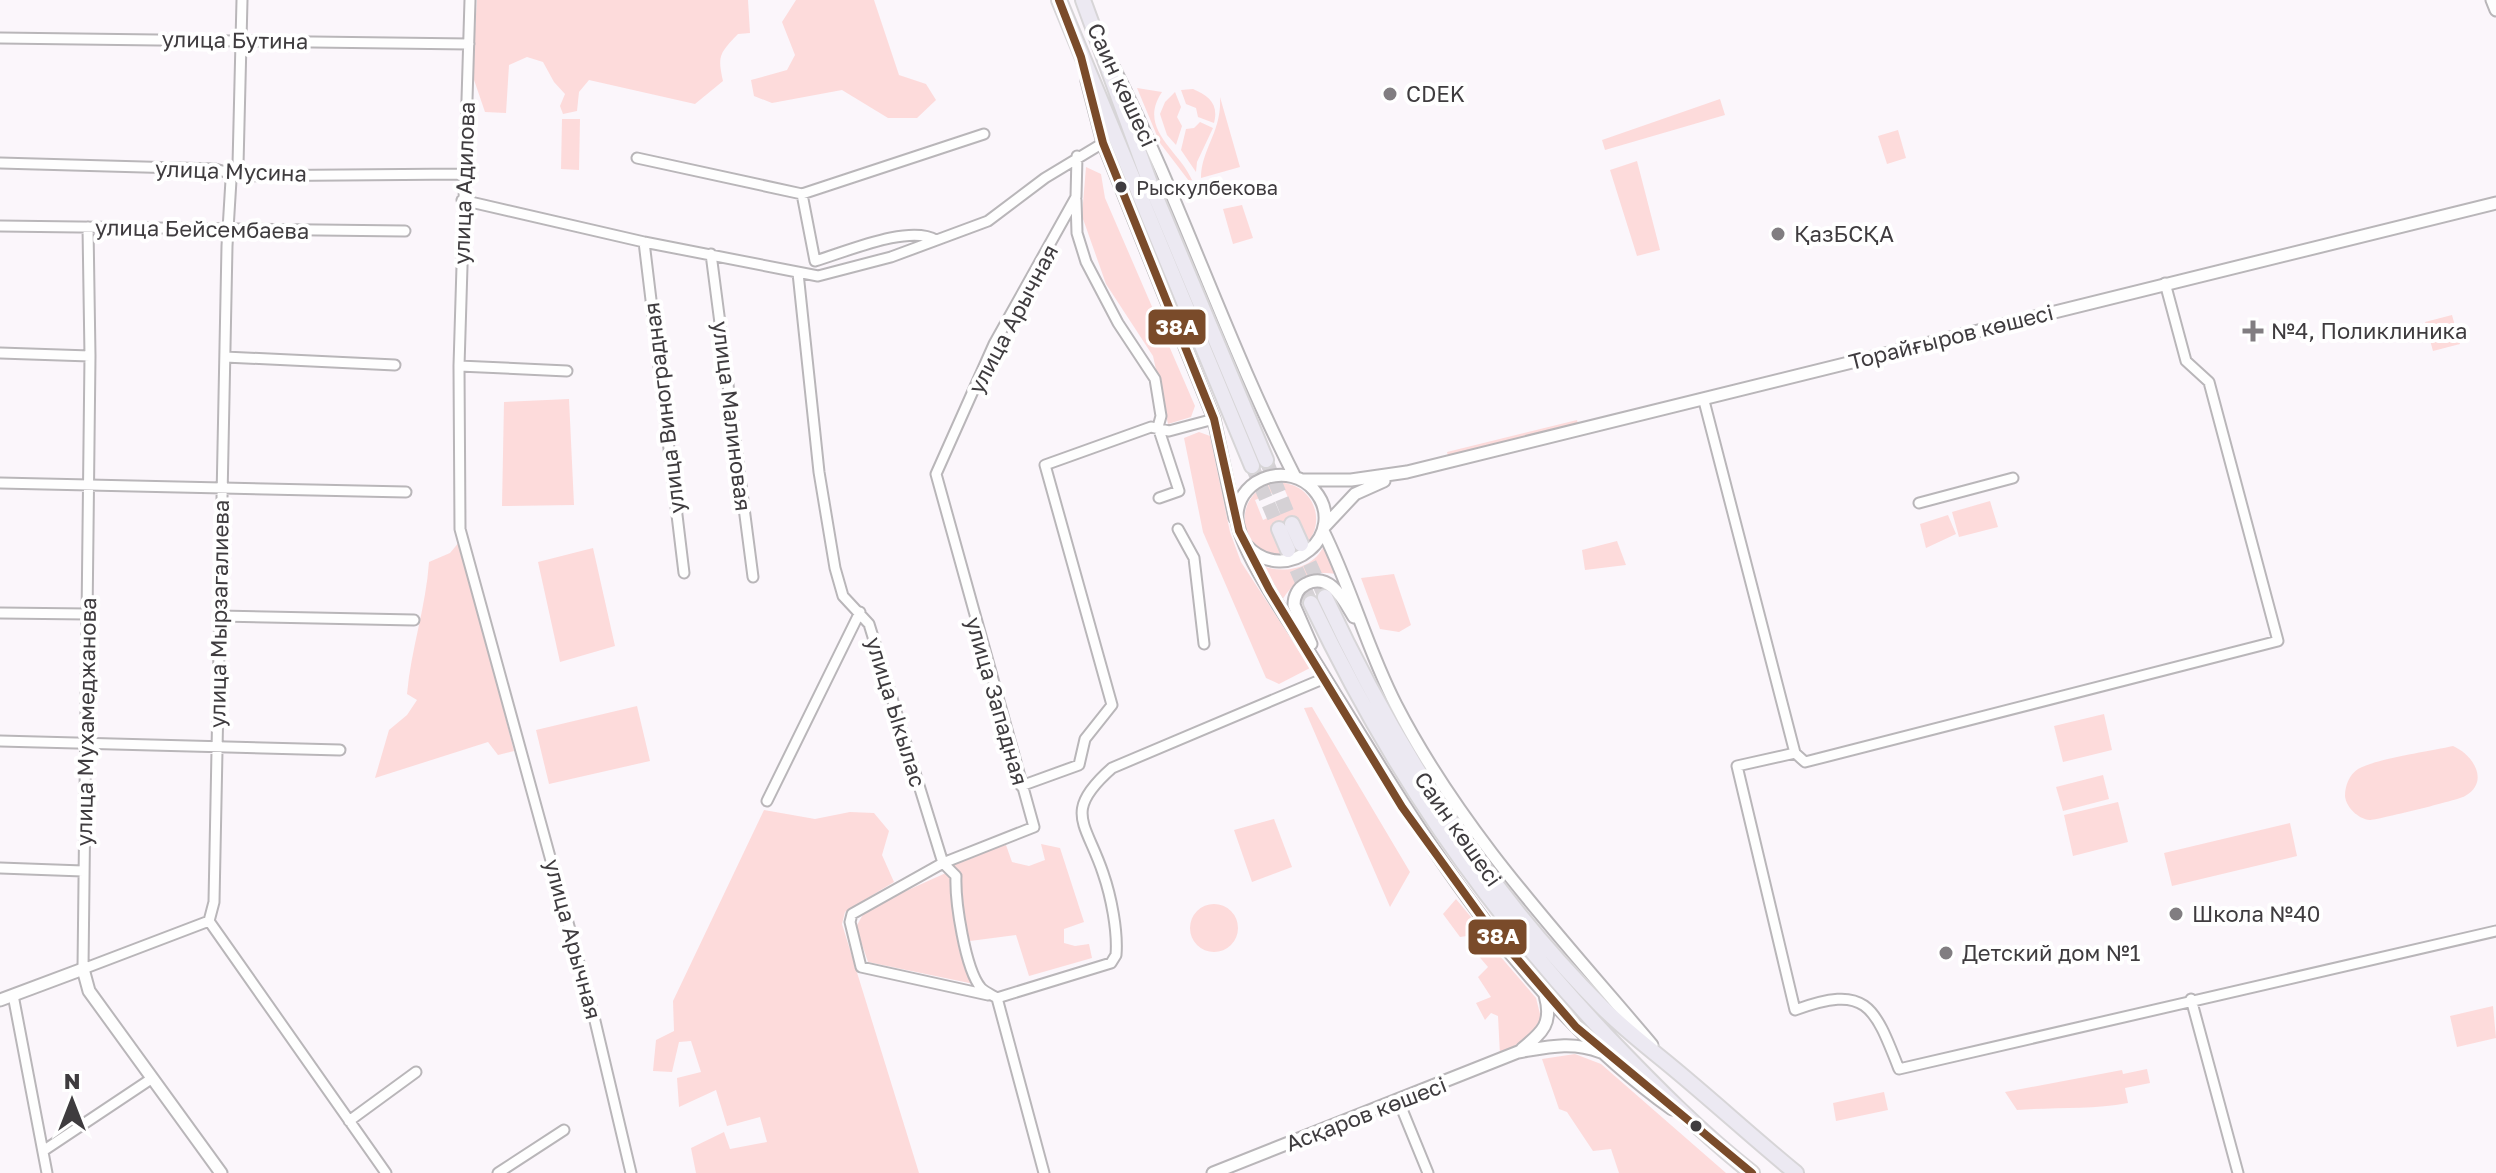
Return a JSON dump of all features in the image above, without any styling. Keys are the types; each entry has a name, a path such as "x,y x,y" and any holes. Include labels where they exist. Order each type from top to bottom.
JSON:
{"main road":[{"name":"Саин көшесі","path":"1059,0 1081,57"},
{"name":"Саин көшесі","path":"1083,0 1095,31"},
{"path":"1081,57 1259,463 1150,183 1095,31"},
{"path":"1286,526 1294,547"},
{"name":"Саин көшесі","path":"1688,1121 1524,943 1477,885 1415,796 1356,697 1318,600 1370,692 1468,848 1516,911 1586,990 1636,1040 1796,1173"},
{"path":"1688,1121 1752,1173"}],"street":[{"name":"улица Мырзагалиева","path":"209,921 214,902 228,229 234,173 238,165 242,0"},
{"name":"улица Адилова","path":"470,0 462,174 460,529 508,706"},
{"path":"2492,0 2496,10"},
{"name":"Саин көшесі","path":"1095,31 1155,154 1263,415 1298,478"},
{"name":"улица Бутина","path":"0,38 469,44"},
{"name":"Саин көшесі","path":"1081,57 1103,143 1214,419 1239,531"},
{"path":"637,158 802,194 984,134"},
{"path":"462,200 644,242 798,273 829,275 988,221 1077,156 1103,143"},
{"name":"улица Арычная","path":"936,478 994,344 1076,197 1077,156"},
{"name":"улица Мусина","path":"0,163 215,169 234,173 462,174"},
{"path":"802,194 815,261 906,234 927,234 936,240"},
{"path":"1076,197 1080,248 1118,323 1155,379 1161,416 1158,427 1179,491 1159,498"},
{"name":"Торайғыров көшесі","path":"1407,472 2496,203"},
{"name":"улица Бейсембаева","path":"0,226 405,231"},
{"name":"улица Мухамеджанова","path":"88,227 90,356 83,969 89,991 221,1173"},
{"name":"улица Виноградная","path":"644,242 684,573"},
{"name":"улица Малиновая","path":"711,254 753,577"},
{"name":"улица Ыкылас","path":"798,273 819,472 835,568 843,596 869,624 943,863 952,868 956,876 955,896 977,981 983,990 997,998"},
{"path":"1704,401 1795,753 1805,762 2278,641 2209,382 2186,361 2165,283"},
{"path":"0,353 90,356"},
{"path":"225,357 395,365"},
{"path":"459,366 567,371"},
{"path":"1021,786 1079,765 1085,739 1112,705 1045,465 1158,427 1169,431 1214,419"},
{"path":"1407,472 1351,480 1275,475 1248,488 1238,509 1239,531 1269,589 1402,807 1454,882 1545,993 1609,1055 1688,1121"},
{"path":"1246,545 1265,559 1292,560 1311,550 1323,529 1355,494 1407,472"},
{"name":"улица Западная","path":"936,478 1034,827 1031,831 943,863"},
{"path":"1298,478 1321,502 1323,529 1396,705 1465,818 1533,908 1606,988 1668,1064"},
{"path":"1919,503 2013,478"},
{"path":"0,483 406,492"},
{"path":"1178,529 1194,558 1204,644"},
{"path":"1325,678 1296,615 1294,599 1299,589 1313,581 1329,583 1368,642"},
{"path":"767,801 860,612"},
{"path":"0,613 88,614"},
{"path":"219,616 414,620"},
{"path":"943,863 852,914 850,922 861,967 997,998 1111,963 1116,955 1104,874 1082,826 1083,807 1090,788 1112,768 1325,678"},
{"name":"улица Арычная","path":"508,706 595,1021 631,1173"},
{"path":"0,741 340,750"},
{"path":"1795,753 1737,766 1795,1010 1820,1000 1858,999 1872,1010 1899,1069 2191,999 2496,931"},
{"path":"0,868 83,871"},
{"path":"0,1000 209,921 386,1173"},
{"path":"1518,1052 1547,1026 1549,1010 1545,993"},
{"path":"13,995 47,1173"},
{"path":"997,998 1044,1173"},
{"path":"2191,999 2238,1173"},
{"path":"1518,1052 1582,1045 1609,1055"},
{"name":"Асқаров көшесі","path":"1213,1173 1399,1102 1518,1052"},
{"path":"349,1121 416,1072"},
{"path":"43,1151 151,1079"},
{"path":"1399,1102 1428,1173"},
{"path":"498,1173 564,1130"}],"shaded area":[{"path":"477,0 748,0 750,33 738,34 727,46 720,60 723,81 695,104 589,80 579,92 577,111 563,114 560,106 565,94 543,62 527,57 509,65 506,113 485,112 472,74"},
{"path":"796,0 874,0 899,75 926,84 936,100 917,118 888,118 842,90 772,103 754,96 751,80 787,70 795,55 782,22"},
{"path":"1137,88 1162,92 1154,117 1157,128 1192,180 1189,181 1160,143"},
{"path":"1193,89 1214,106 1214,123 1198,117 1196,108 1186,104 1181,90"},
{"path":"1175,92 1181,107 1177,117 1182,126 1176,145 1167,135 1160,114 1165,102"},
{"path":"1220,97 1240,167 1201,178 1204,158 1218,120"},
{"path":"1720,99 1725,115 1605,150 1602,140"},
{"path":"562,119 580,119 579,170 561,169"},
{"path":"1200,122 1213,128 1197,162 1196,172 1181,150 1186,129 1194,128"},
{"path":"1898,130 1906,158 1887,164 1878,136"},
{"path":"1637,161 1660,250 1637,256 1610,170"},
{"path":"1086,167 1101,174 1105,198 1195,406 1191,417 1168,424 1153,356 1106,284 1082,216"},
{"path":"1242,205 1253,238 1233,244 1223,209"},
{"path":"2452,315 2460,344 2433,351 2425,322"},
{"path":"569,399 574,505 502,506 504,402"},
{"path":"1577,420 1579,427 1448,456 1447,452"},
{"path":"1199,432 1210,436 1230,532 1241,562 1310,668 1279,684 1266,678 1203,532 1184,438"},
{"path":"1271,483 1288,484 1302,490 1311,500 1316,512 1316,526 1311,538 1301,549 1285,556 1270,554 1258,547 1250,537 1245,526 1245,513 1249,501","holes":["1284,488 1292,507 1263,520 1255,500","1299,524 1306,542 1280,553 1273,536"]},
{"path":"1990,501 1998,527 1959,537 1952,512"},
{"path":"1948,515 1956,534 1926,548 1920,524"},
{"path":"460,541 514,751 498,755 488,742 375,778 389,730 407,715 417,700 407,694 429,562 450,553"},
{"path":"1617,541 1626,565 1585,570 1582,550"},
{"path":"1325,542 1336,574 1318,573 1304,577 1282,600 1263,566 1281,570 1300,567 1316,558"},
{"path":"593,548 615,646 560,662 538,562"},
{"path":"1394,574 1411,625 1399,632 1380,629 1361,578"},
{"path":"637,706 650,761 549,784 536,730"},
{"path":"1312,707 1410,872 1390,907 1304,708"},
{"path":"2104,714 2112,750 2063,762 2054,726"},
{"path":"2453,746 2472,761 2478,776 2473,790 2465,796 2370,820 2357,815 2350,808 2345,796 2347,785 2358,769"},
{"path":"2103,775 2109,799 2063,811 2056,787"},
{"path":"2118,802 2128,842 2073,856 2064,815"},
{"path":"764,810 815,819 850,812 874,813 889,831 882,855 894,882 845,912 842,924 919,1173 696,1173 691,1148 724,1132 730,1149 767,1142 760,1117 727,1126 716,1090 679,1107 677,1078 701,1072 691,1041 679,1042 672,1072 653,1071 656,1040 674,1031 673,1001"},
{"path":"1274,819 1292,867 1252,882 1234,830"},
{"path":"2290,823 2297,856 2172,886 2164,853"},
{"path":"1041,844 1060,848 1084,922 1064,929 1064,943 1075,946 1089,944 1092,958 1029,976 1016,935 970,941 974,984 868,962 856,927 866,909 948,872 955,860 1006,845 1012,862 1029,866 1045,860"},
{"path":"1456,899 1476,923 1467,936 1460,937 1443,914"},
{"path":"1214,904 1231,911 1238,928 1231,945 1214,952 1197,945 1190,928 1197,911"},
{"path":"1487,941 1536,998 1541,1018 1524,1041 1500,1055 1498,1016 1491,1013 1485,1020 1476,1003 1491,997 1478,977 1488,967 1476,953"},
{"path":"2493,1006 2496,1038 2457,1047 2450,1016"},
{"path":"1575,1054 1601,1064 1726,1173 1619,1173 1611,1149 1593,1151 1567,1112 1559,1109 1542,1059"},
{"path":"2147,1069 2150,1083 2125,1088 2128,1103 2087,1108 2017,1110 2005,1092 2122,1070 2123,1074"},
{"path":"1884,1092 1888,1110 1836,1121 1833,1103"}],"tunnel":[{"path":"1266,460 1292,524"},
{"path":"1252,466 1279,529"},
{"path":"1301,544 1325,597"},
{"path":"1288,550 1311,603"}],"transit line":[{"name":"38А","path":"1059,0 1081,57 1103,143 1214,419 1239,531 1269,589 1402,807 1486,923 1576,1027 1752,1173"}],"place":[{"name":"CDEK","path":"1390,94"},
{"name":"Рыскулбекова","path":"1121,187"},
{"name":"ҚазБСҚА","path":"1778,234"},
{"name":"№4, Поликлиника","path":"2253,331"},
{"name":"Школа №40","path":"2176,914"},
{"name":"Детский дом №1","path":"1946,953"}]}
